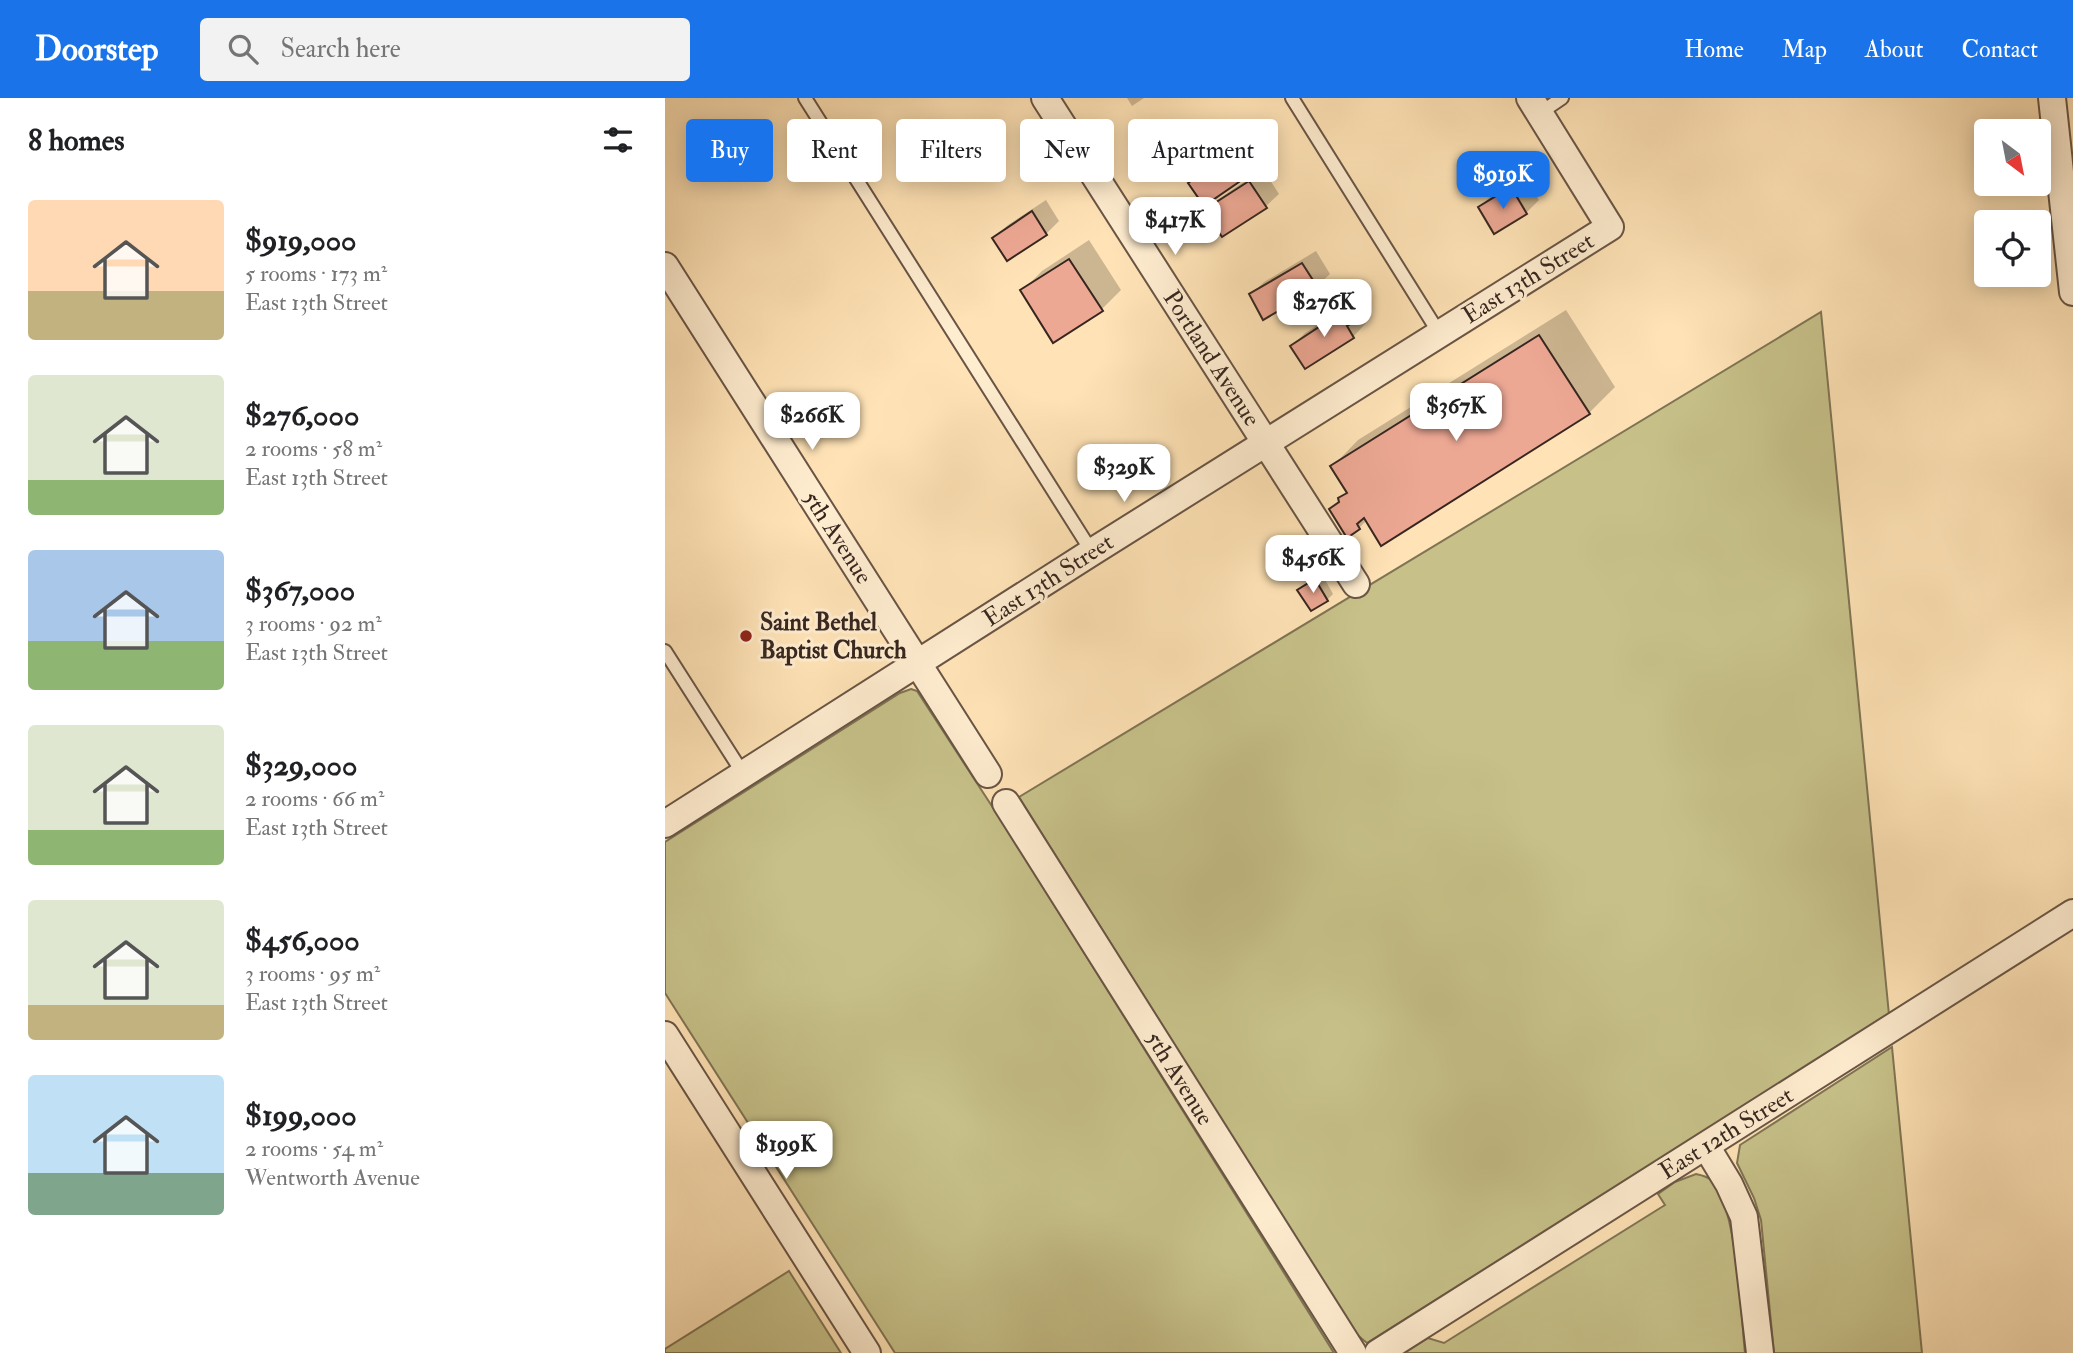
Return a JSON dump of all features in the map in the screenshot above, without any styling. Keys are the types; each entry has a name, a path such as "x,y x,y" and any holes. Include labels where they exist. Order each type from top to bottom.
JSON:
{"street":[{"name":"Portland Avenue","path":"1045,98 1356,584"},
{"path":"2052,98 2073,292"},
{"name":"East 13th Street","path":"665,824 1266,442 1610,228 1535,106"},
{"name":"5th Avenue","path":"665,266 988,774"},
{"name":"5th Avenue","path":"1006,803 1353,1353"},
{"name":"East 12th Street","path":"1378,1353 2073,913"},
{"path":"665,1035 867,1353"},
{"path":"1706,1146 1736,1197 1744,1217 1760,1353"}],"lane":[{"path":"805,98 1092,552"},
{"path":"1292,98 1439,333"},
{"path":"1535,106 1562,98"},
{"path":"665,651 744,775"}],"shaded area":[{"path":"1821,312 1889,1015 1367,1343 1355,1333 1019,797"},
{"path":"911,689 917,691 1012,837 1334,1353 895,1353 665,993 665,842 900,693"},
{"path":"1892,1047 1922,1353 1774,1353 1761,1220 1737,1163 1740,1145"},
{"path":"1696,1174 1711,1180 1720,1193 1727,1212 1736,1262 1745,1353 1404,1353 1428,1338 1444,1343 1665,1205 1658,1194 1675,1182"},
{"path":"789,1271 841,1353 665,1353 665,1349"}],"building":[{"path":"1190,182 1239,182 1204,206"},
{"path":"1247,182 1267,208 1222,237 1204,210"},
{"path":"1511,187 1527,214 1494,234 1478,207"},
{"path":"1032,211 1047,235 1007,261 992,238"},
{"path":"1069,259 1103,311 1053,343 1020,290"},
{"path":"1302,263 1318,288 1263,320 1249,294"},
{"path":"1348,308 1356,321 1347,326 1354,338 1305,369 1290,346"},
{"path":"1539,335 1590,414 1381,546 1364,518 1357,524 1360,529 1347,538 1329,509 1339,502 1338,498 1347,493 1330,466"},
{"path":"1315,579 1328,601 1311,611 1297,590"}],"place":[{"name":"Saint Bethel Baptist Church","path":"746,636"}]}
